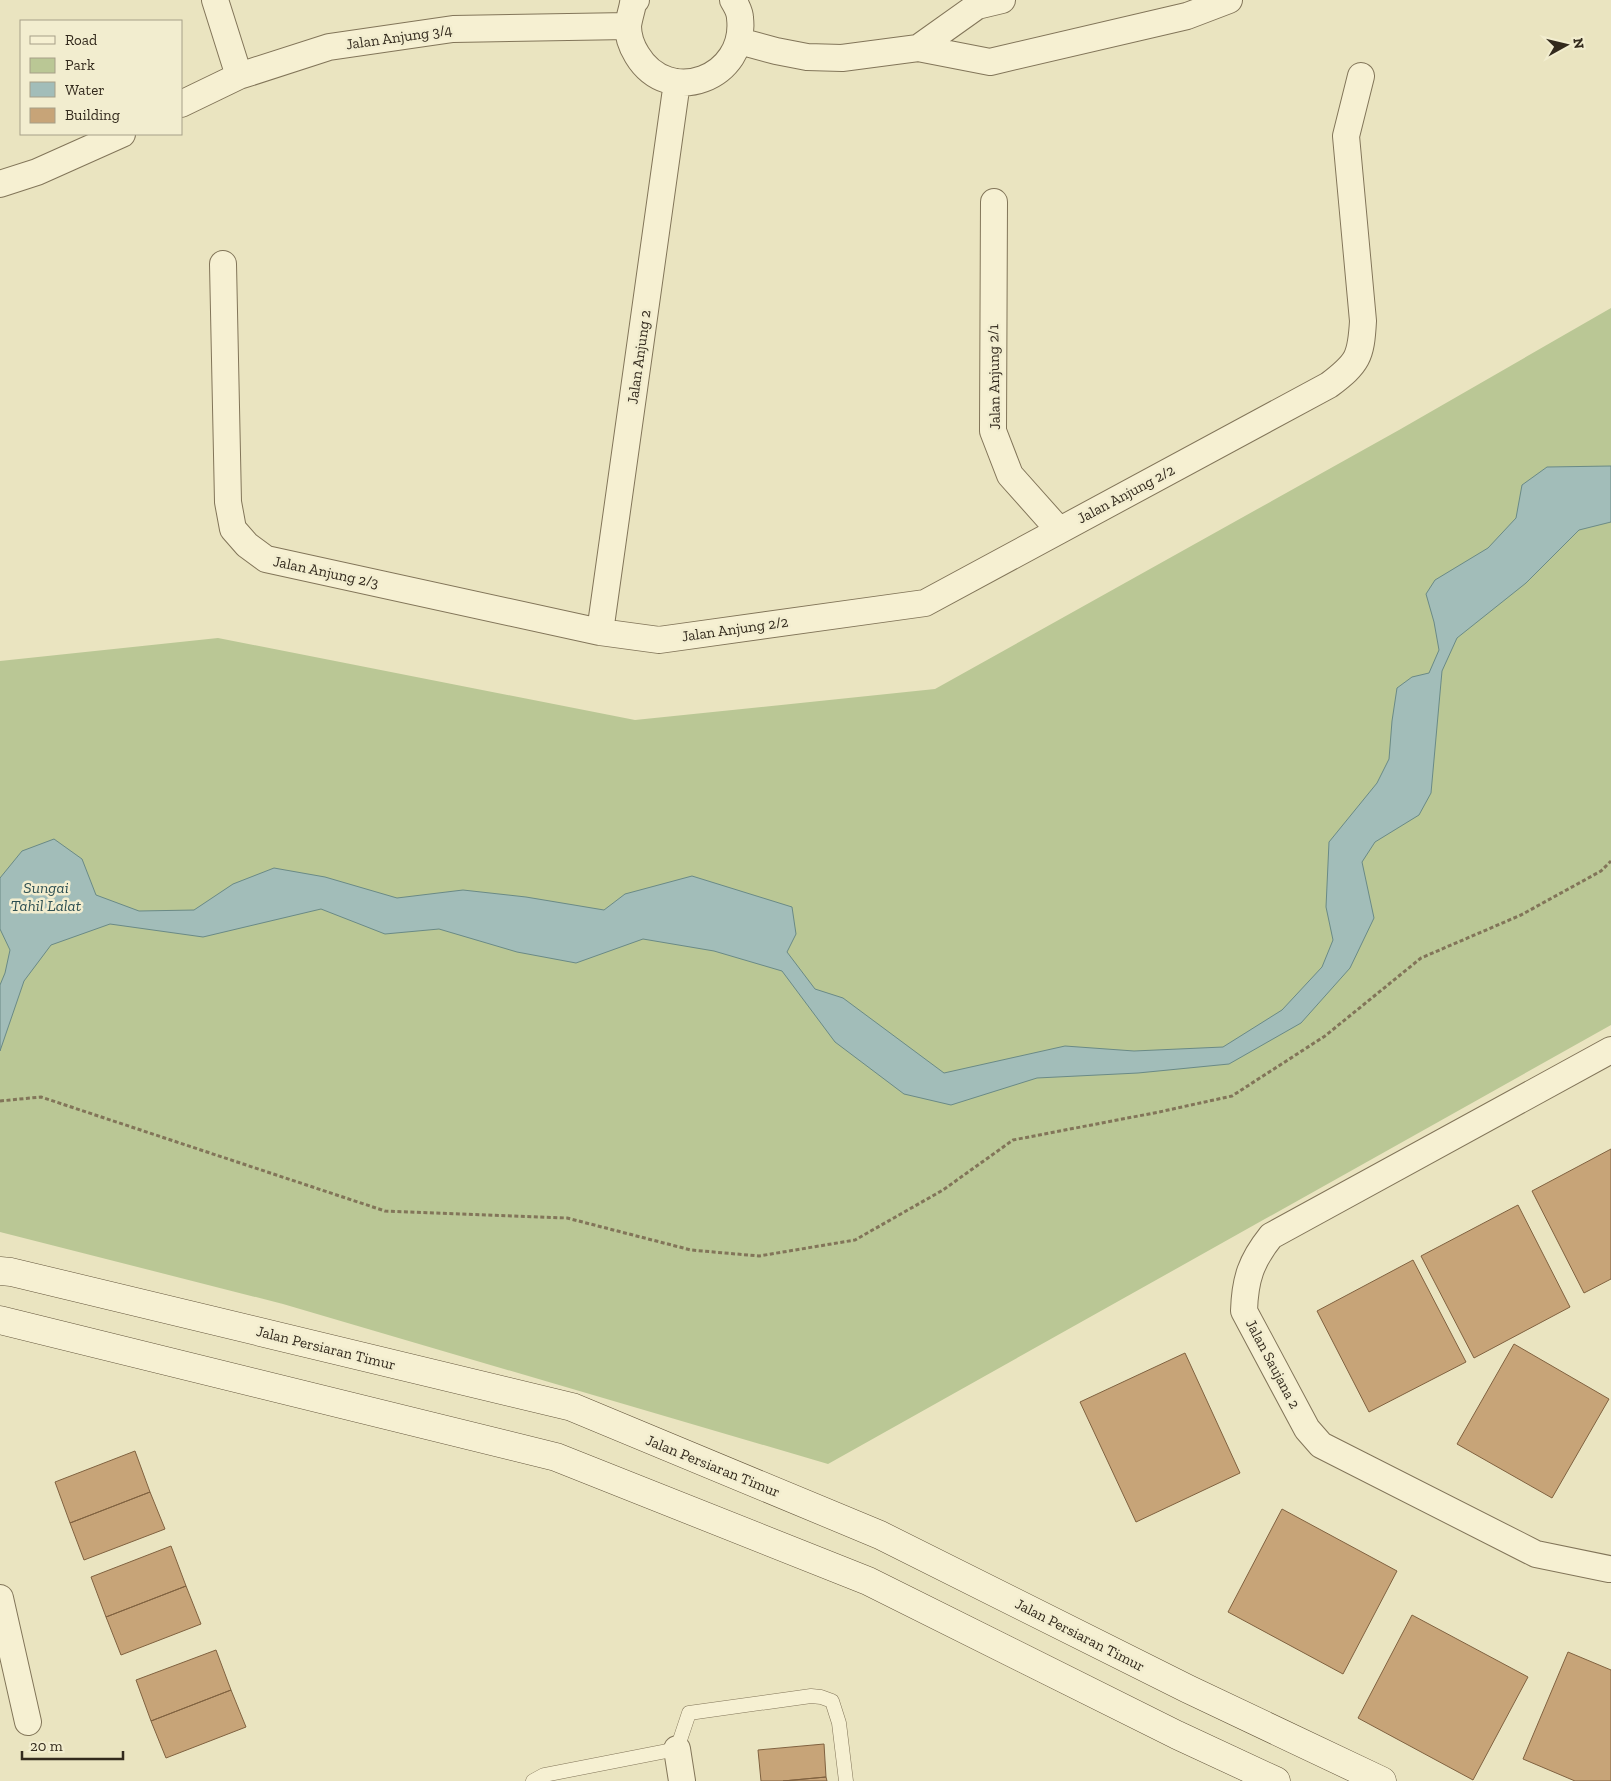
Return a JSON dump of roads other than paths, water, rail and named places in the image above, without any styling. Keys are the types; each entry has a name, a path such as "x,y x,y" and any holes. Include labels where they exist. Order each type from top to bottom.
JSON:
{"street":[{"path":"215,0 239,76"},
{"path":"636,0 628,26 632,46 642,64 658,76 677,82 697,82 716,74 731,59 739,41 740,17 733,0"},
{"path":"918,48 977,6 1002,0"},
{"path":"739,41 776,52 807,57 842,58 918,48 990,62 1187,16 1229,0"},
{"name":"Jalan Anjung 3/4","path":"182,104 239,76 329,47 452,28 628,26"},
{"name":"Jalan Anjung 2/2","path":"600,632 659,640 924,603 1329,385 1350,368 1361,347 1363,321 1346,136 1361,76"},
{"name":"Jalan Anjung 2","path":"600,632 677,82"},
{"path":"0,184 37,172 120,135"},
{"name":"Jalan Anjung 2/1","path":"994,202 993,431 1010,475 1059,530"},
{"name":"Jalan Anjung 2/3","path":"223,264 228,502 233,529 247,545 266,559 600,632"},
{"name":"Jalan Saujana 2","path":"1609,1570 1536,1554 1321,1445 1307,1429 1244,1311 1245,1290 1250,1270 1259,1251 1271,1236 1611,1050"},
{"name":"Jalan Persiaran Timur","path":"0,1271 572,1408 880,1535 1188,1689 1382,1781"},
{"path":"0,1320 556,1457 868,1582 1177,1735 1276,1781"},
{"path":"0,1598 28,1722"},
{"path":"677,1749 682,1781"}],"lane":[{"path":"534,1781 544,1774 677,1749 689,1713 811,1696 821,1696 832,1701 836,1712 846,1781"}],"water":[{"name":"Sungai Tahil Lalat","path":"1611,466 1611,522 1579,530 1526,583 1457,638 1442,671 1431,793 1419,815 1375,842 1362,862 1374,918 1350,968 1301,1023 1229,1064 1138,1073 1037,1078 951,1105 904,1094 835,1042 782,971 714,951 643,939 576,963 517,952 439,929 385,934 321,909 203,937 110,924 51,945 24,981 0,1051 0,985 5,973 10,950 0,929 0,878 22,851 54,839 82,859 96,895 139,911 194,910 233,884 274,868 325,877 397,898 463,890 526,897 604,910 625,894 692,876 792,907 796,934 787,952 815,989 843,998 944,1073 1065,1046 1134,1051 1223,1047 1282,1010 1322,967 1333,940 1326,907 1329,842 1377,783 1389,759 1397,688 1412,677 1429,673 1439,650 1426,594 1435,580 1488,548 1516,518 1522,485 1547,467"}]}
